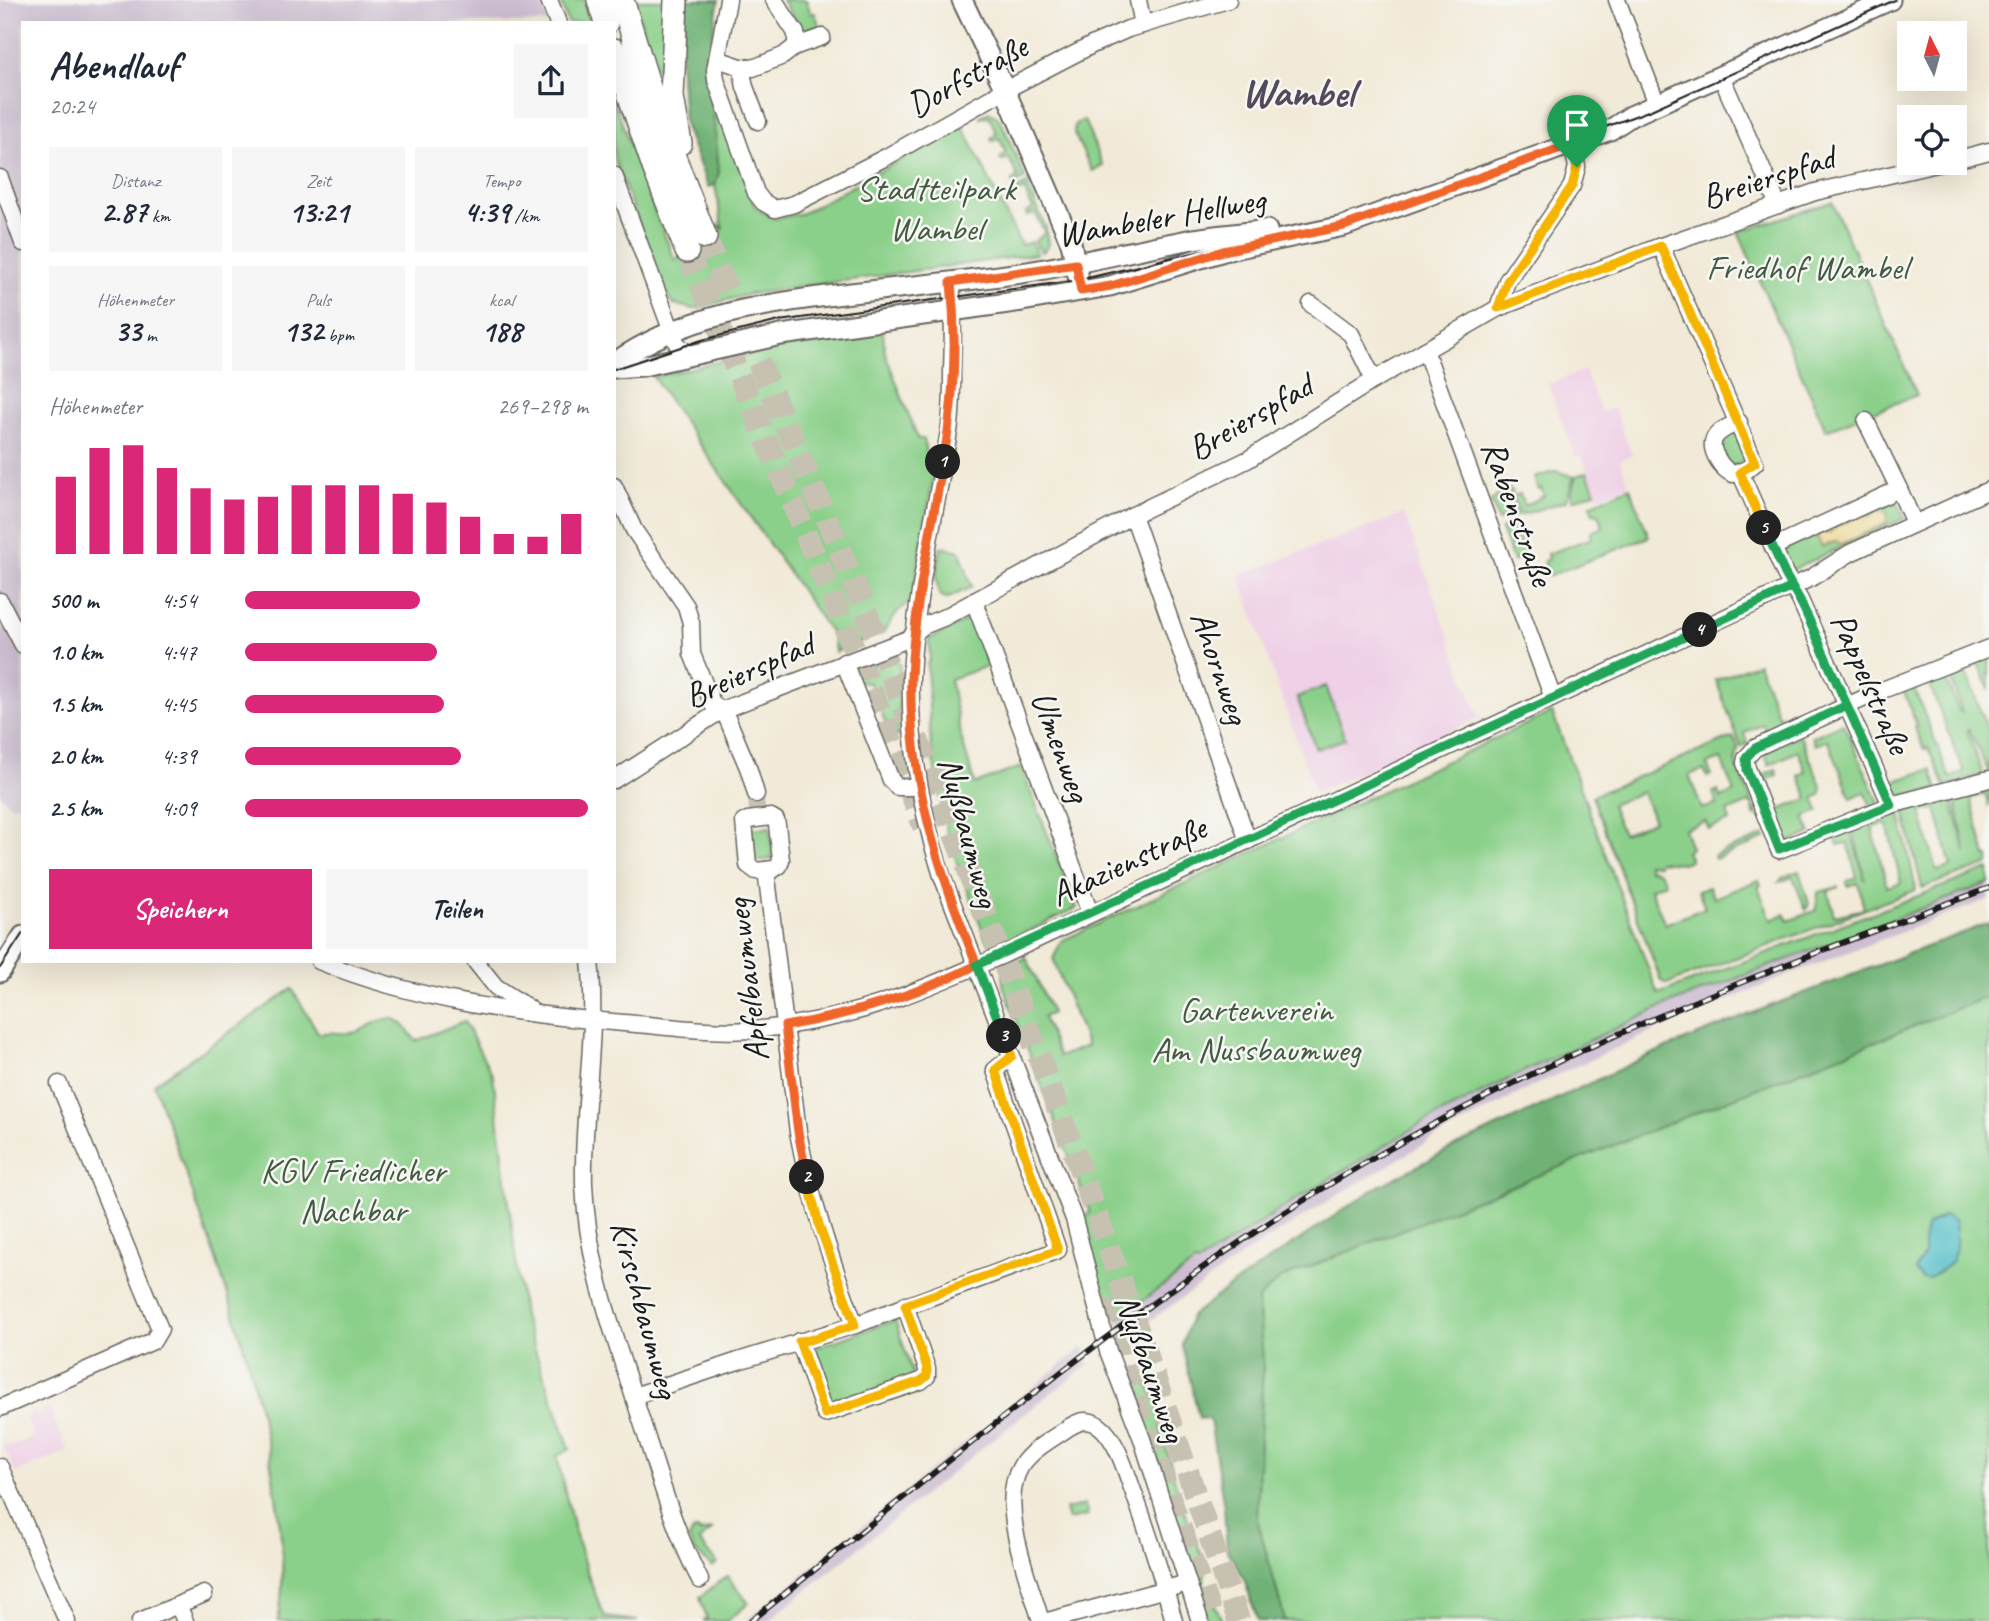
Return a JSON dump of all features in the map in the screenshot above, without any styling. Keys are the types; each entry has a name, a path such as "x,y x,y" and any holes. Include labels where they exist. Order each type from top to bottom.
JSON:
{"highway":[{"path":"599,0 605,21"},
{"path":"622,0 696,244"},
{"path":"676,0 672,97 679,138 701,210 696,244"},
{"path":"616,56 654,167 696,244"}],"main road":[{"path":"962,0 1005,90 1071,243 1081,291"},
{"name":"Wambeler Hellweg","path":"616,366 643,366 792,333 1111,286 1223,251 1344,226 1610,130 1631,116 1887,1"},
{"name":"Wambeler Hellweg","path":"616,364 636,348 672,332 724,314 782,301 951,282 1076,264 1184,240 1277,229 1319,220 1410,192 1612,117 1631,116"},
{"path":"0,972 21,939"}],"street":[{"path":"549,0 557,21"},
{"path":"729,0 717,59 753,68 774,60 796,46 822,37"},
{"path":"774,0 796,33 796,46"},
{"path":"1138,0 1143,24"},
{"name":"Dorfstraße","path":"717,59 715,70 718,89 756,193 768,206 775,209 783,208 888,156 1094,44 1143,24 1227,0"},
{"path":"1617,0 1657,104"},
{"path":"741,67 745,87 758,121"},
{"path":"1721,76 1778,205"},
{"path":"1498,308 1507,281 1572,186 1577,167 1572,144"},
{"path":"1967,156 1989,151"},
{"name":"Breierspfad","path":"616,779 722,710 908,639 923,626 1133,516 1247,460 1374,380 1498,308 1661,246 1815,192 1897,173"},
{"path":"0,178 21,237"},
{"path":"616,180 672,332 677,344 688,354"},
{"path":"1661,246 1739,422 1755,463 1732,474 1721,466 1713,444 1720,432 1739,422"},
{"name":"Nußbaumweg","path":"951,282 954,311 950,422 915,634 911,695 919,787 935,854 1074,1219 1108,1350 1142,1438 1200,1621"},
{"path":"1311,304 1351,334 1374,380"},
{"name":"Rabenstraße","path":"1425,350 1553,698"},
{"path":"1866,421 1914,523"},
{"name":"Pappelstraße","path":"1740,472 1891,805"},
{"path":"1773,547 1899,489"},
{"path":"616,490 634,530 686,606 691,623 692,654 713,705 722,710 749,770 757,808"},
{"name":"Akazienstraße","path":"325,963 387,983 483,1006 591,1020 714,1030 749,1030 827,1019 869,1008 977,965 1248,841 1792,587 1850,553 1989,490"},
{"name":"Ahornweg","path":"1133,516 1248,841"},
{"path":"0,601 21,641"},
{"name":"Ulmenweg","path":"974,601 1090,913"},
{"path":"1989,648 1847,705 1755,748 1746,758 1747,770 1779,849 1891,805 1989,779"},
{"path":"844,662 891,780 897,787 919,787"},
{"name":"Apfelbaumweg","path":"757,808 776,820 781,860 779,866 756,871 748,865 744,822 757,808"},
{"name":"Apfelbaumweg","path":"766,870 798,1132 820,1228 855,1325"},
{"path":"477,963 496,987 538,1014"},
{"name":"Kirschbaumweg","path":"590,963 591,1020 584,1180 589,1236 601,1296 676,1530 700,1580"},
{"path":"483,1006 493,999 496,987"},
{"path":"634,1396 855,1325 1058,1250 995,1070 1012,1056"},
{"path":"0,1408 153,1341 160,1329 59,1084"},
{"path":"799,1341 825,1414 921,1381 927,1376 927,1368 905,1305"},
{"name":"Nußbaumweg","path":"1041,1621 1013,1521 1011,1490 1021,1465 1031,1454 1075,1422 1088,1420 1096,1423 1113,1443 1136,1500 1174,1621"},
{"path":"0,1467 67,1621"},
{"path":"1048,1621 1188,1583"},
{"path":"140,1621 157,1618 204,1594"},
{"path":"178,1605 185,1621"}],"shaded area":[{"path":"0,0 539,0 549,21 21,21 21,803 11,806 0,794"},
{"path":"1585,370 1601,412 1614,408 1632,455 1620,460 1629,485 1597,497 1581,455 1575,457 1548,384"},
{"path":"1404,514 1479,718 1315,793 1239,575"},
{"path":"1989,883 1989,899 1811,966 1671,1023 1539,1083 1429,1141 1328,1201 1249,1251 1128,1336 1118,1320 1186,1271 1290,1203 1419,1125 1524,1071 1664,1006"},
{"path":"1084,1346 1089,1365 1048,1395 768,1621 746,1621"},
{"path":"49,1408 68,1451 15,1473 2,1443 11,1446 34,1436 26,1418 30,1416 29,1413 34,1411 36,1414"}],"green space":[{"path":"560,0 584,0 589,21 567,21"},
{"path":"670,0 665,97 635,2"},
{"path":"685,0 719,0 705,75 711,93 719,172 715,185 708,187 684,124 680,56"},
{"path":"782,0 806,0 811,14 815,13 820,28 825,26 827,31 812,34 803,32"},
{"name":"Stadtteilpark Wambel","path":"714,92 755,207 775,219 803,213 963,126 1021,245 1032,242 1037,254 750,294 693,309 673,304 666,293 616,164 616,106 675,260 719,225 723,230 715,185 719,172 711,93"},
{"path":"989,112 1002,123 1025,178 1013,184 1012,181 1018,177 1009,158 1001,161 1000,158 1006,153 1000,139 992,141 991,138 997,134 989,116 980,116"},
{"path":"1084,120 1103,166 1092,171 1074,133 1075,124"},
{"path":"1027,184 1046,228 1048,246 1042,253 1035,241 1045,233 1035,213 1027,216 1026,213 1033,209 1024,190 1015,190"},
{"name":"Friedhof Wambel","path":"1832,202 1917,395 1826,430 1738,232"},
{"path":"883,331 885,353 918,439 924,439 927,463 935,466 912,600 898,611 883,633 835,652 833,636 653,377 791,345"},
{"path":"1735,432 1746,458 1731,466 1717,442 1719,437"},
{"path":"1556,471 1574,477 1566,501 1520,515 1513,496 1520,494 1524,506 1544,496 1534,478"},
{"path":"1587,472 1595,492 1573,500 1571,494 1576,476"},
{"path":"1630,487 1649,537 1549,576 1544,561 1548,559 1547,554 1592,538 1590,532 1603,527 1599,514 1593,513 1590,505"},
{"path":"1508,488 1513,492 1509,495 1517,515 1498,521 1491,501"},
{"path":"1894,495 1905,518 1790,571 1780,548"},
{"path":"1512,525 1526,556 1513,561 1501,529"},
{"path":"941,547 960,551 972,587 946,599 939,594 936,578"},
{"path":"971,618 991,665 950,679 961,737 975,784 1021,767 1077,908 1003,943 991,944 986,939 948,839 931,749 927,663 930,660 929,639"},
{"path":"1989,653 1989,690 1979,664 1965,670 1989,733 1989,773 1969,729 1967,730 1983,775 1945,786 1928,748 1924,749 1914,727 1917,726 1902,686 1942,671 1959,711 1962,712 1947,668","holes":["1929,683 1964,772 1950,778 1914,688"]},
{"path":"885,658 895,659 900,665 898,736 891,736 869,683 857,681 853,672"},
{"path":"1758,663 1779,717 1803,708 1806,715 1768,736 1763,724 1744,733 1748,743 1741,747 1716,680"},
{"path":"1326,686 1345,739 1316,749 1297,697"},
{"path":"1831,694 1828,705 1812,713 1808,706"},
{"name":"Gartenverein Am Nussbaumweg","path":"1552,712 1658,994 1989,869 1989,883 1664,1006 1524,1071 1419,1125 1290,1203 1195,1263 1117,1319 1102,1297 1084,1219 1090,1212 1003,985 1004,971 1026,957 1052,1013 1043,1017 1059,1057 1087,1046 1053,959 1061,941"},
{"path":"1843,723 1879,802 1872,808 1865,792 1851,798 1828,740 1815,745 1812,737"},
{"path":"1800,735 1822,788 1820,795 1814,798 1819,811 1804,817 1811,833 1790,842 1781,839 1755,778 1776,769 1778,775 1767,779 1779,810 1808,799 1799,775 1806,772 1798,751 1769,765 1763,750"},
{"path":"1733,737 1738,748 1736,763 1758,816 1754,815 1753,805 1749,803 1727,812 1730,821 1709,829 1705,821 1684,829 1691,848 1686,852 1690,860 1682,863 1659,861 1658,865 1647,864 1649,869 1659,873 1665,883 1650,889 1665,924 1705,908 1698,891 1709,887 1714,898 1759,880 1761,885 1758,887 1771,920 1785,914 1788,921 1817,910 1818,892 1839,887 1828,891 1834,916 1864,909 1858,883 1848,886 1846,884 1847,881 1857,878 1848,843 1838,845 1834,836 1850,830 1865,880 1853,828 1896,811 1900,814 1916,890 1667,984 1661,981 1592,796","holes":["1721,759 1734,792 1721,798 1718,791 1713,792 1717,804 1702,809 1689,775 1704,770 1707,777 1711,775 1707,764","1642,792 1654,821 1623,834 1611,805","1887,824 1901,883 1887,887 1872,827"]},
{"path":"1931,769 1938,789 1899,796 1892,782"},
{"path":"1989,787 1989,807 1985,794 1971,798 1989,864 1922,888 1904,811 1927,803 1927,806 1933,805 1932,802 1951,797 1966,853 1955,797 1976,791 1977,794 1982,792 1982,789","holes":["1936,808 1951,867 1937,871 1921,812"]},
{"path":"770,827 773,859 754,861 750,829"},
{"path":"1765,835 1766,838 1715,859 1714,855"},
{"path":"1799,871 1809,904 1806,910 1793,877 1779,882 1783,877"},
{"path":"1989,923 1989,996 1281,1278 1258,1299 1263,1361 1257,1519 1285,1621 1258,1621 1244,1579 1227,1551 1224,1507 1210,1420 1199,1418 1182,1345 1191,1316 1377,1187 1458,1145 1654,1053"},
{"name":"KGV Friedlicher Nachbar","path":"292,989 319,1034 354,1033 391,1018 400,1022 416,1041 464,1021 493,1076 523,1316 570,1449 557,1456 576,1538 605,1617 638,1621 278,1621 282,1549 264,1427 238,1328 154,1084"},
{"path":"1989,996 1989,1621 1285,1621 1257,1519 1263,1361 1258,1299 1281,1278"},
{"path":"895,1320 914,1378 826,1409 806,1351"},
{"path":"1123,1366 1140,1370 1159,1405 1162,1433 1182,1506 1204,1560 1203,1589 1198,1590 1150,1435"},
{"path":"1085,1505 1088,1516 1068,1520 1065,1509"},
{"path":"713,1529 699,1541 717,1563 712,1567 693,1549 689,1538 694,1531 698,1530 699,1533"},
{"path":"727,1576 749,1603 727,1621 703,1621 707,1619 700,1597"},
{"path":"1206,1596 1213,1602 1223,1621 1207,1621 1200,1598"}],"sand":[{"path":"1880,509 1887,512 1887,523 1844,543 1839,544 1837,541 1822,547 1817,537 1821,532 1829,533 1837,526"}],"water":[{"path":"1946,1215 1954,1220 1955,1224 1954,1256 1946,1267 1929,1279 1922,1279 1915,1270 1924,1254 1927,1225"}],"tunnel":[{"path":"705,237 882,651 994,937 1160,1392 1239,1621"},
{"path":"687,251 882,716 924,827"},
{"path":"756,794 757,810"},
{"path":"1101,1302 1213,1621"}],"tram line":[{"path":"616,368 702,340 779,321 1079,280 1368,215 1651,110 1895,0"},
{"path":"0,968 21,936"}],"railway":[{"path":"751,1621 974,1440 1125,1324 1282,1214 1363,1164 1515,1082 1592,1046 1749,979 1989,888"}],"district":[{"name":"Wambel","path":"1298,92"}],"route":[{"path":"1577,167 1572,144 1344,226 1223,251 1111,286 1081,291 1076,264 951,282 954,311 950,422 917,617 911,677 912,729 923,810 935,854 977,965 869,1008 785,1026 798,1132 814,1205 855,1325 799,1341 825,1414 921,1381 927,1376 927,1368 905,1305 1058,1250 995,1070 1012,1056 977,965 1792,587 1800,600 1818,641 1847,705 1891,805 1779,849 1747,770 1746,758 1755,748 1847,705 1800,600 1785,574 1740,472 1755,463 1661,246 1498,308 1507,281 1572,186 1577,167"}]}
